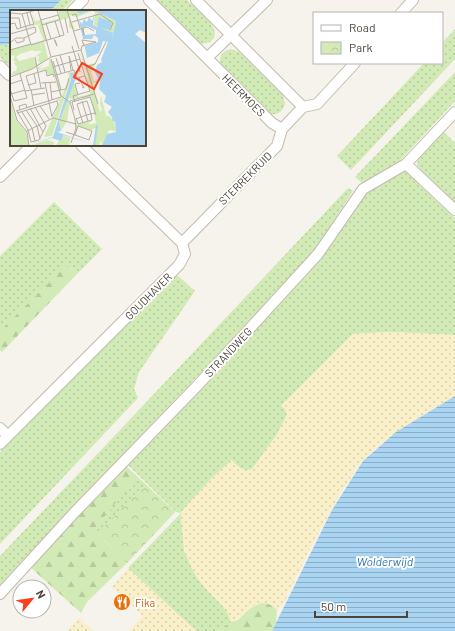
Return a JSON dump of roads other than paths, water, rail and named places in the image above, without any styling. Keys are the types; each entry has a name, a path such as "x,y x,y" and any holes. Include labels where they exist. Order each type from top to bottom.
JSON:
{"street":[{"path":"73,10 83,0"},
{"name":"HEERMOES","path":"149,0 272,123 282,129"},
{"path":"196,0 303,107"},
{"path":"207,58 267,0"},
{"name":"STERREKRUID","path":"182,243 277,146 282,129 303,107 317,104 354,64"},
{"path":"0,66 10,75"},
{"name":"STRANDWEG","path":"0,594 74,513 196,386 318,254 364,189 406,164 455,112"},
{"path":"0,177 31,146"},
{"path":"82,146 182,243"},
{"path":"406,164 455,210"},
{"name":"GOUDHAVER","path":"0,444 179,265 185,254 182,243"},
{"path":"0,428 8,436"}],"water":[{"path":"0,0 61,0 51,10 10,10 10,44 0,45"},
{"name":"Wolderwijd","path":"455,396 455,631 272,631 332,510 363,461 396,432"}],"place":[{"name":"Fika","path":"122,602"}]}
